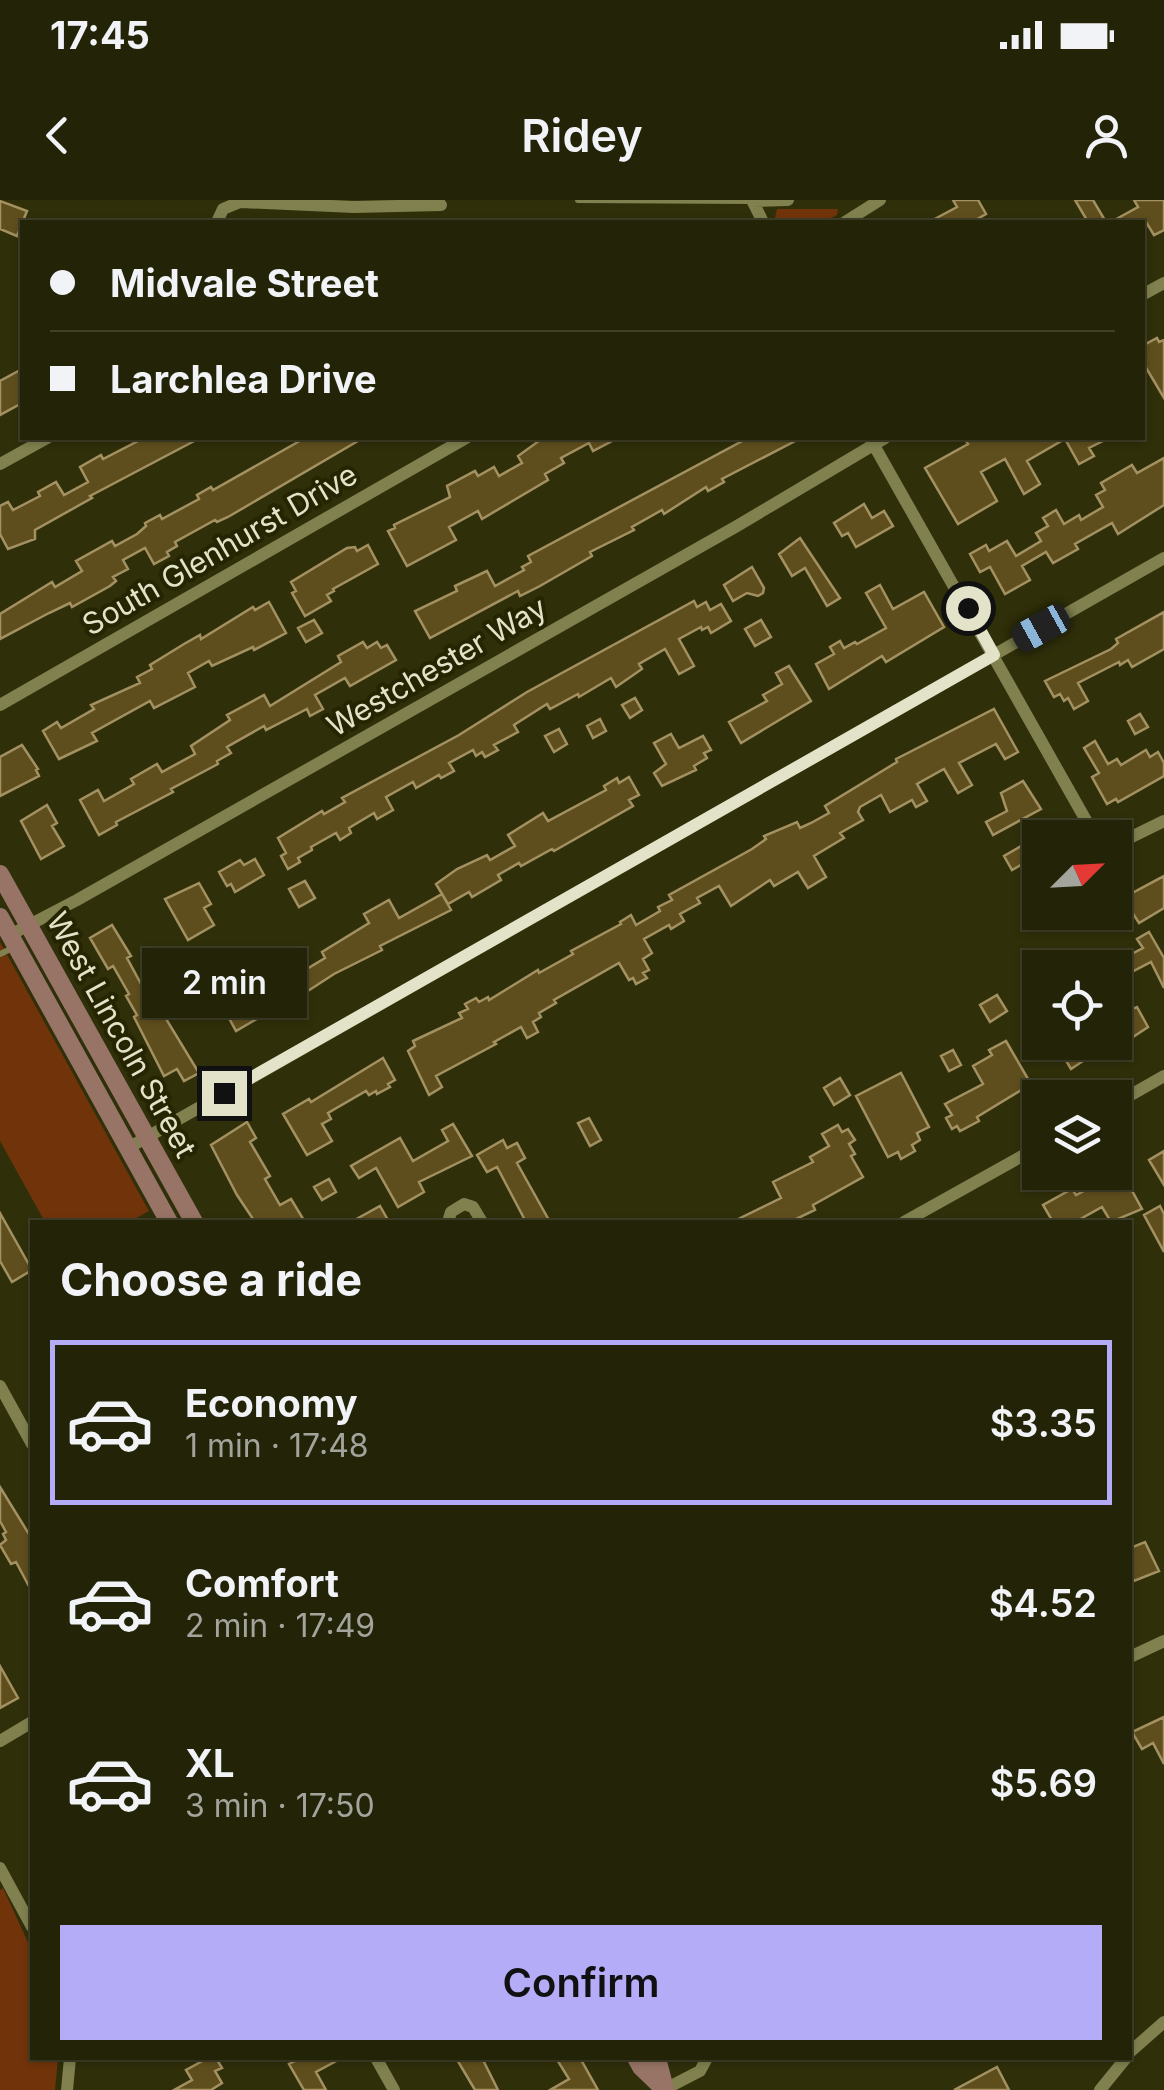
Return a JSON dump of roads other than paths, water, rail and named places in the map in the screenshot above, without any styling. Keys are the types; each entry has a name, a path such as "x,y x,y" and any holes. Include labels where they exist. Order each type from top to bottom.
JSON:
{"street":[{"path":"752,201 788,200"},
{"path":"848,220 880,200"},
{"path":"218,220 223,210 240,202 354,207 441,205"},
{"path":"0,464 44,440"},
{"name":"South Glenhurst Drive","path":"0,705 463,440"},
{"path":"876,440 1086,820"},
{"name":"Westchester Way","path":"9,945 28,925 737,526 876,440"},
{"path":"128,1148 1164,558"},
{"path":"1132,837 1164,821"},
{"name":"West Lincoln Street","path":"0,874 193,1220"},
{"name":"West Lincoln Street","path":"0,917 9,945 169,1220"},
{"path":"1132,1094 1164,1076"},
{"path":"908,1220 1022,1156"},
{"path":"449,1220 451,1212 464,1204 474,1207 481,1220"},
{"path":"0,1386 30,1440"},
{"path":"1132,1656 1164,1641"},
{"path":"0,1740 30,1723"},
{"path":"0,1868 30,1923"},
{"path":"1132,2051 1164,2022"},
{"path":"68,2090 70,2060"},
{"path":"377,2060 394,2090"},
{"path":"637,2060 665,2090"},
{"path":"658,2060 665,2090"},
{"path":"665,2090 700,2071 706,2060"},
{"path":"1100,2090 1124,2060"}],"lane":[{"path":"578,200 752,201"}]}
